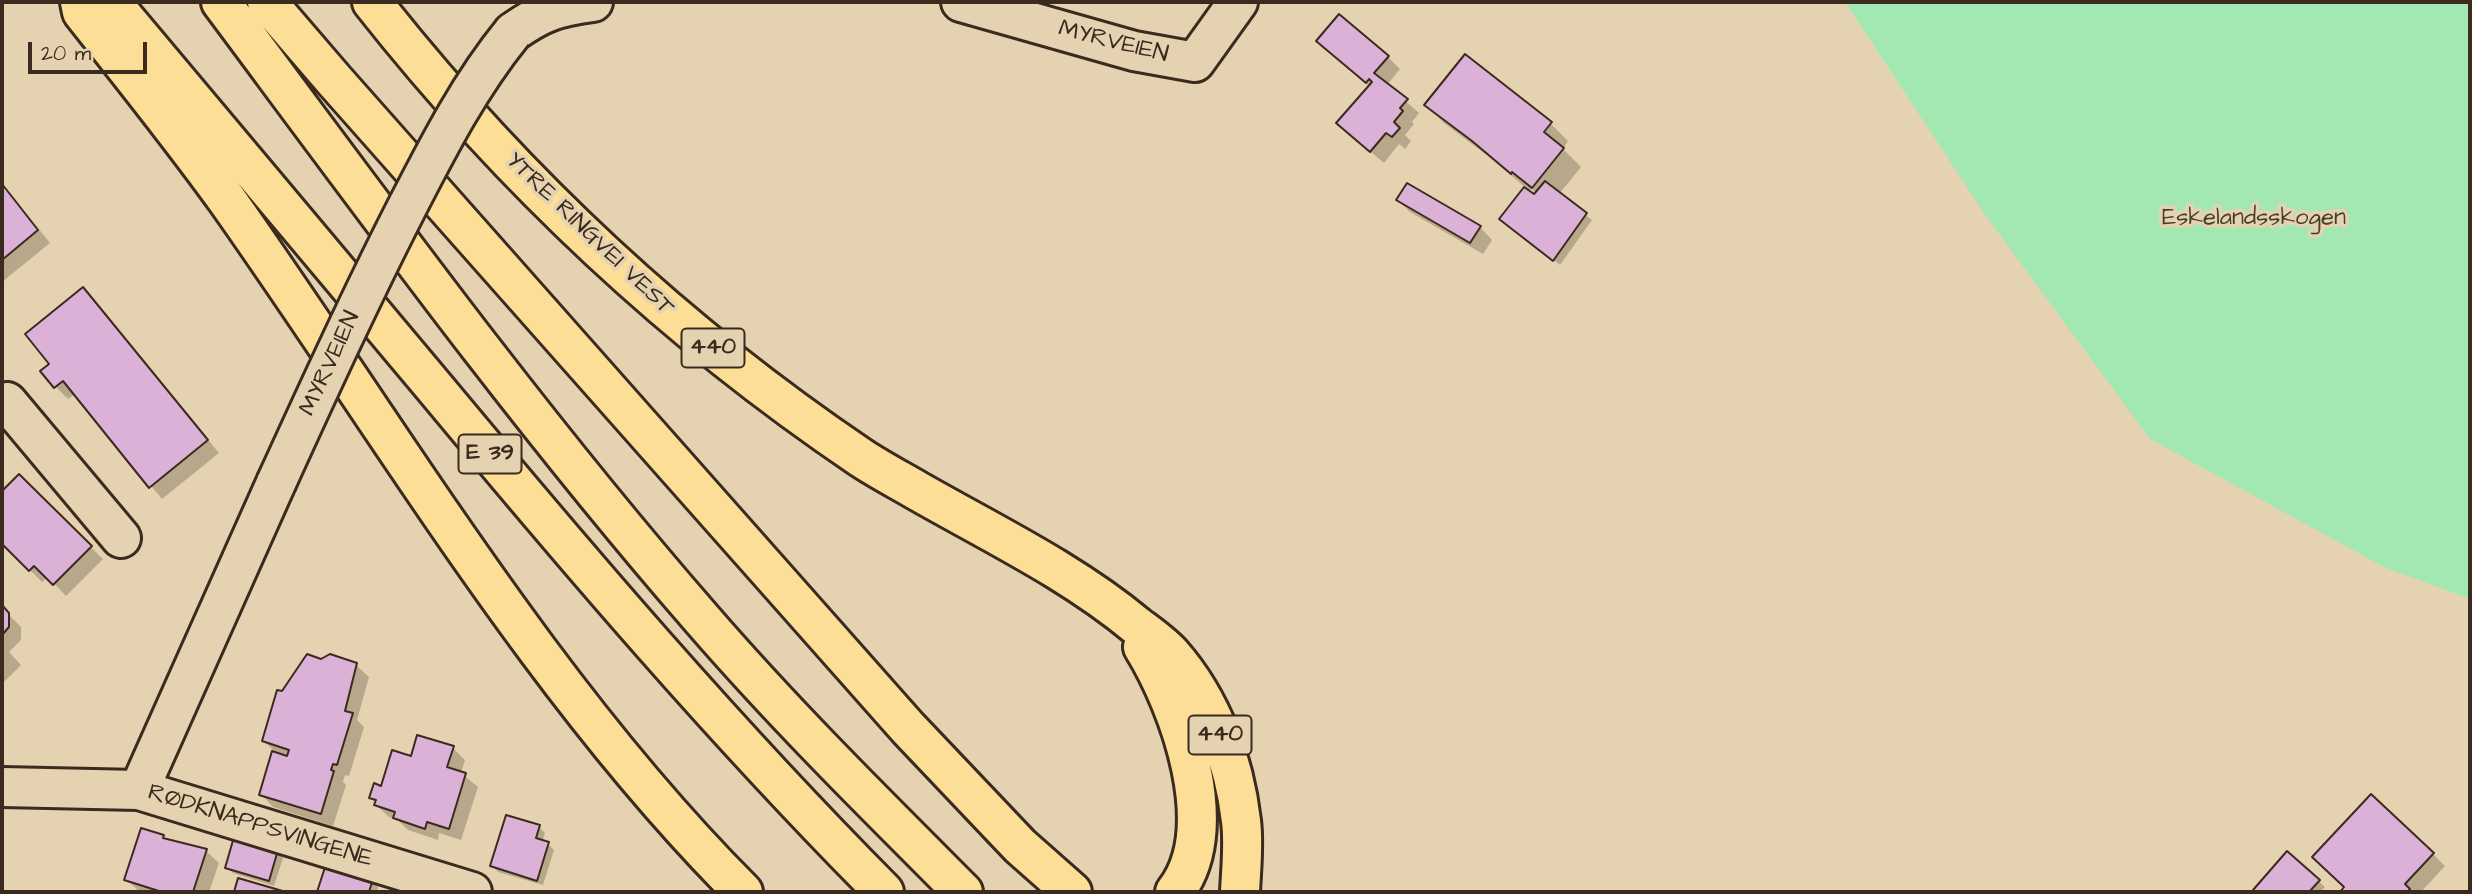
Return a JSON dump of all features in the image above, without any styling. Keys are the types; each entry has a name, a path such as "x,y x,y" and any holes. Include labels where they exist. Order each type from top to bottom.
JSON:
{"main road":[{"path":"80,2 82,12 226,199 511,614 664,807 743,892"},
{"name":"E 39","path":"111,2 660,653 814,822 884,892"},
{"name":"E 39","path":"221,2 450,308 568,457 702,619 852,782 963,892"},
{"path":"267,2 908,728 1020,846 1072,892"},
{"name":"YTRE RINGVEI VEST","path":"372,2 440,85 502,153 575,226 676,318 797,414 864,460 1079,583 1122,612 1170,653 1197,687 1221,737 1234,779 1242,824 1240,892"},
{"name":"YTRE RINGVEI VEST","path":"1122,612 1160,673 1181,728 1191,771 1196,810 1195,842 1189,865 1175,892"}],"street":[{"name":"MYRVEIEN","path":"139,790 353,315 431,159 480,75 513,32 537,15 561,6 593,2"},
{"name":"MYRVEIEN","path":"961,2 1134,51 1195,62 1238,2"},
{"path":"4,402 121,538"},
{"name":"RØDKNAPPSVINGENE","path":"2,787 139,790 472,892"}],"green space":[{"name":"Eskelandsskogen","path":"1845,2 2470,2 2470,599 2384,567 2150,439 1986,216"}],"building":[{"path":"1339,14 1389,56 1374,73 1408,99 1400,108 1403,111 1394,122 1400,128 1392,137 1386,133 1370,152 1336,123 1372,82 1369,79 1366,83 1316,41"},
{"path":"1465,54 1552,122 1544,132 1564,148 1532,188 1424,105"},
{"path":"1545,181 1587,213 1553,261 1499,219 1524,187 1534,194"},
{"path":"1407,183 1481,226 1470,243 1396,200"},
{"path":"2,184 38,230 2,260"},
{"path":"83,287 208,440 149,488 63,381 54,388 40,371 49,364 25,334"},
{"path":"19,474 92,546 53,585 34,566 29,571 2,544 2,491"},
{"path":"2,605 9,613 9,627 2,635"},
{"path":"307,654 321,659 330,654 357,663 345,711 353,713 337,765 333,764 331,770 334,771 321,814 259,795 272,751 287,756 289,750 262,741 277,690 282,691"},
{"path":"417,735 454,746 447,767 466,773 449,829 427,822 425,829 393,818 395,812 374,805 376,800 369,798 374,783 381,786 392,750 411,756"},
{"path":"2371,794 2434,853 2405,884 2410,889 2407,892 2340,892 2344,887 2312,857"},
{"path":"506,815 540,825 536,838 549,842 537,881 490,866"},
{"path":"141,828 164,835 163,838 207,849 193,892 162,892 124,880"},
{"path":"234,837 278,850 269,881 225,868"},
{"path":"2287,851 2320,880 2309,892 2253,890"},
{"path":"326,864 373,879 369,892 317,892"},
{"path":"238,878 286,892 234,892"}]}
